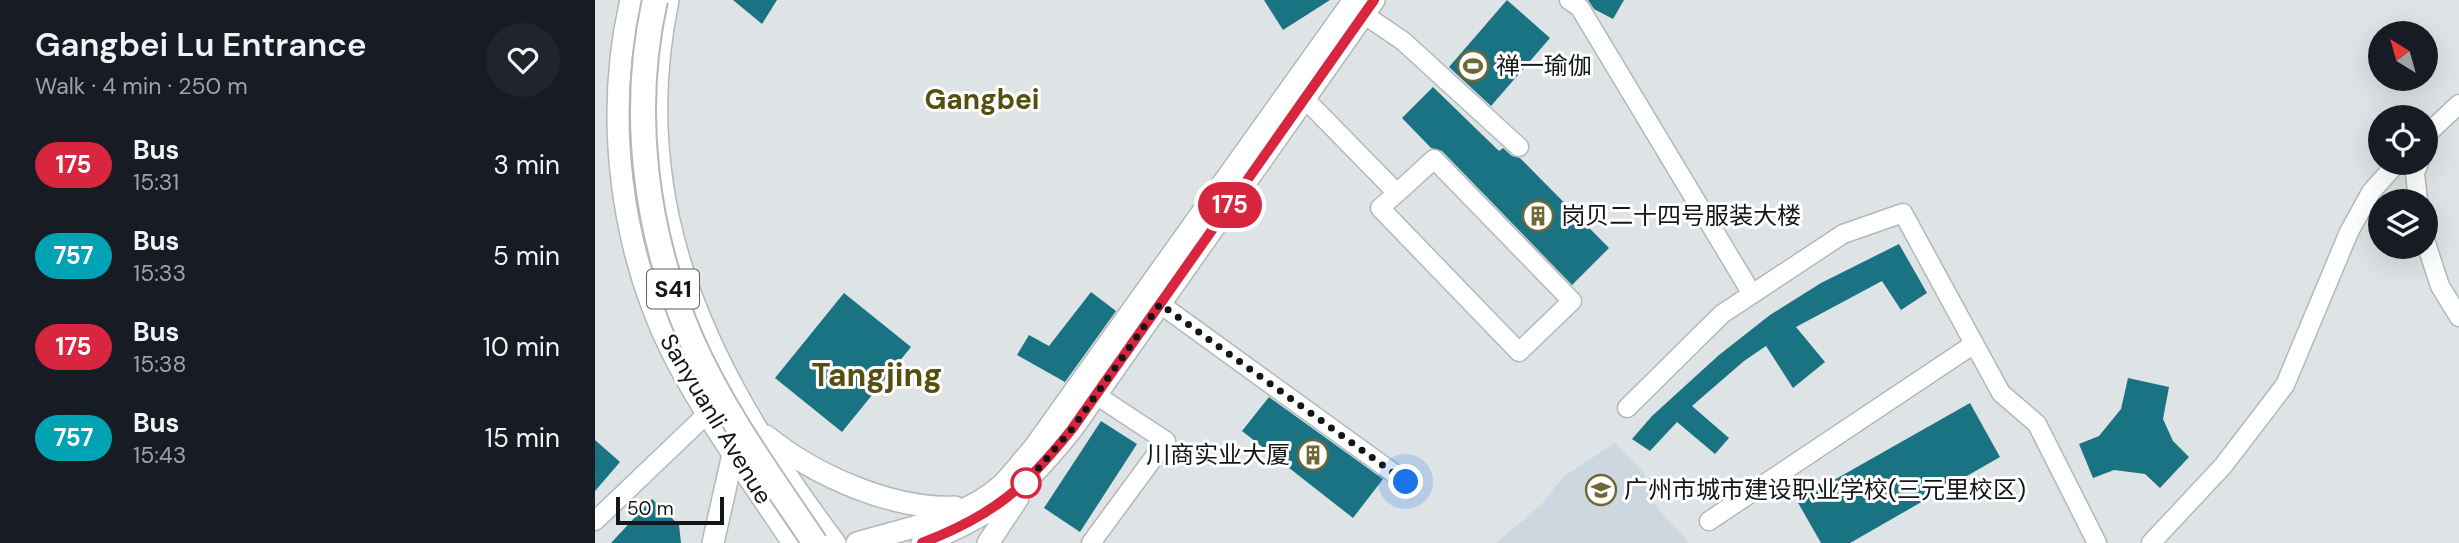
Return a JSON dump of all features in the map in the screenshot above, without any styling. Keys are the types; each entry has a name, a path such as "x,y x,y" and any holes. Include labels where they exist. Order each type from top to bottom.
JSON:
{"highway":[{"name":"S41","path":"655,0 644,68 644,145 652,209 667,271 691,339 713,383 739,428 815,543"}],"main road":[{"name":"Sanyuanli Avenue","path":"631,0 623,39 619,126 623,184 632,240 660,326 679,365 733,454 793,543"},
{"name":"Sanyuanli Avenue","path":"668,0 656,80 656,137 667,211 692,297 722,369 748,417 790,483 835,543"},
{"path":"988,543 1032,477 1072,429 1305,99 1360,5"},
{"path":"857,543 930,522 971,506 1001,485 1034,448 1360,5"},
{"path":"712,420 731,428 748,417 780,447 821,471 872,493 933,508 971,506"},
{"path":"713,543 733,454"},
{"path":"922,543 997,507 1032,477"}],"street":[{"path":"1569,0 1580,8 1752,294"},
{"path":"1360,5 1519,147"},
{"path":"1305,99 1397,192"},
{"path":"2438,126 2459,104"},
{"path":"1434,159 1572,301 1519,352 1380,208 1397,192 1434,159"},
{"path":"2151,543 2223,466 2285,385 2349,232 2371,192 2386,175"},
{"path":"1627,408 1722,314 1843,234 1903,213 2001,393 2037,424 2097,543"},
{"path":"2431,259 2440,286 2459,317"},
{"path":"1160,304 1406,482"},
{"path":"1709,521 1974,344"},
{"path":"1091,543 1166,441 1095,395"},
{"path":"595,521 712,420"}],"shaded area":[{"name":"广州市城市建设职业学校(三元里校区)","path":"1615,443 1643,471 1653,503 1689,543 1496,543 1541,505 1563,477"}],"building":[{"path":"733,0 777,0 762,24"},
{"path":"1264,0 1330,0 1283,30"},
{"path":"1507,0 1550,38 1491,106 1449,67"},
{"path":"1588,0 1624,0 1613,19 1594,9"},
{"name":"岗贝二十四号服装大楼","path":"1433,87 1499,151 1503,148 1512,156 1520,158 1609,248 1572,285 1442,151 1431,148 1402,118"},
{"path":"1899,244 1927,293 1901,310 1882,281 1796,327 1825,362 1793,388 1766,346 1744,361 1692,406 1729,438 1715,454 1677,422 1650,451 1632,439 1652,416 1719,355 1770,315 1821,283"},
{"path":"1091,292 1116,311 1065,382 1017,355 1029,335 1049,346"},
{"path":"844,293 911,347 842,432 775,378"},
{"path":"2128,378 2169,387 2163,419 2173,441 2189,457 2160,488 2145,474 2114,470 2093,478 2079,444 2099,436 2121,409"},
{"name":"川商实业大厦","path":"1269,397 1383,479 1353,518 1242,431"},
{"path":"1970,403 2000,457 1850,543 1821,543 1797,501"},
{"path":"1101,421 1137,444 1080,532 1044,508"},
{"path":"595,440 620,462 595,491"},
{"path":"652,499 679,525 681,543 611,543"}],"bus line":[{"name":"175","path":"922,543 997,507 1032,477 1048,459 1072,429 1374,0"}],"place":[{"name":"禅一瑜伽","path":"1473,66"},
{"name":"岗贝二十四号服装大楼","path":"1538,216"},
{"name":"川商实业大厦","path":"1313,455"},
{"name":"广州市城市建设职业学校(三元里校区)","path":"1601,490"}],"district":[{"name":"Gangbei","path":"982,99"},
{"name":"Tangjing","path":"877,375"}],"route":[{"path":"1026,483 1024,485 1072,429 1160,304 1406,482"}]}
